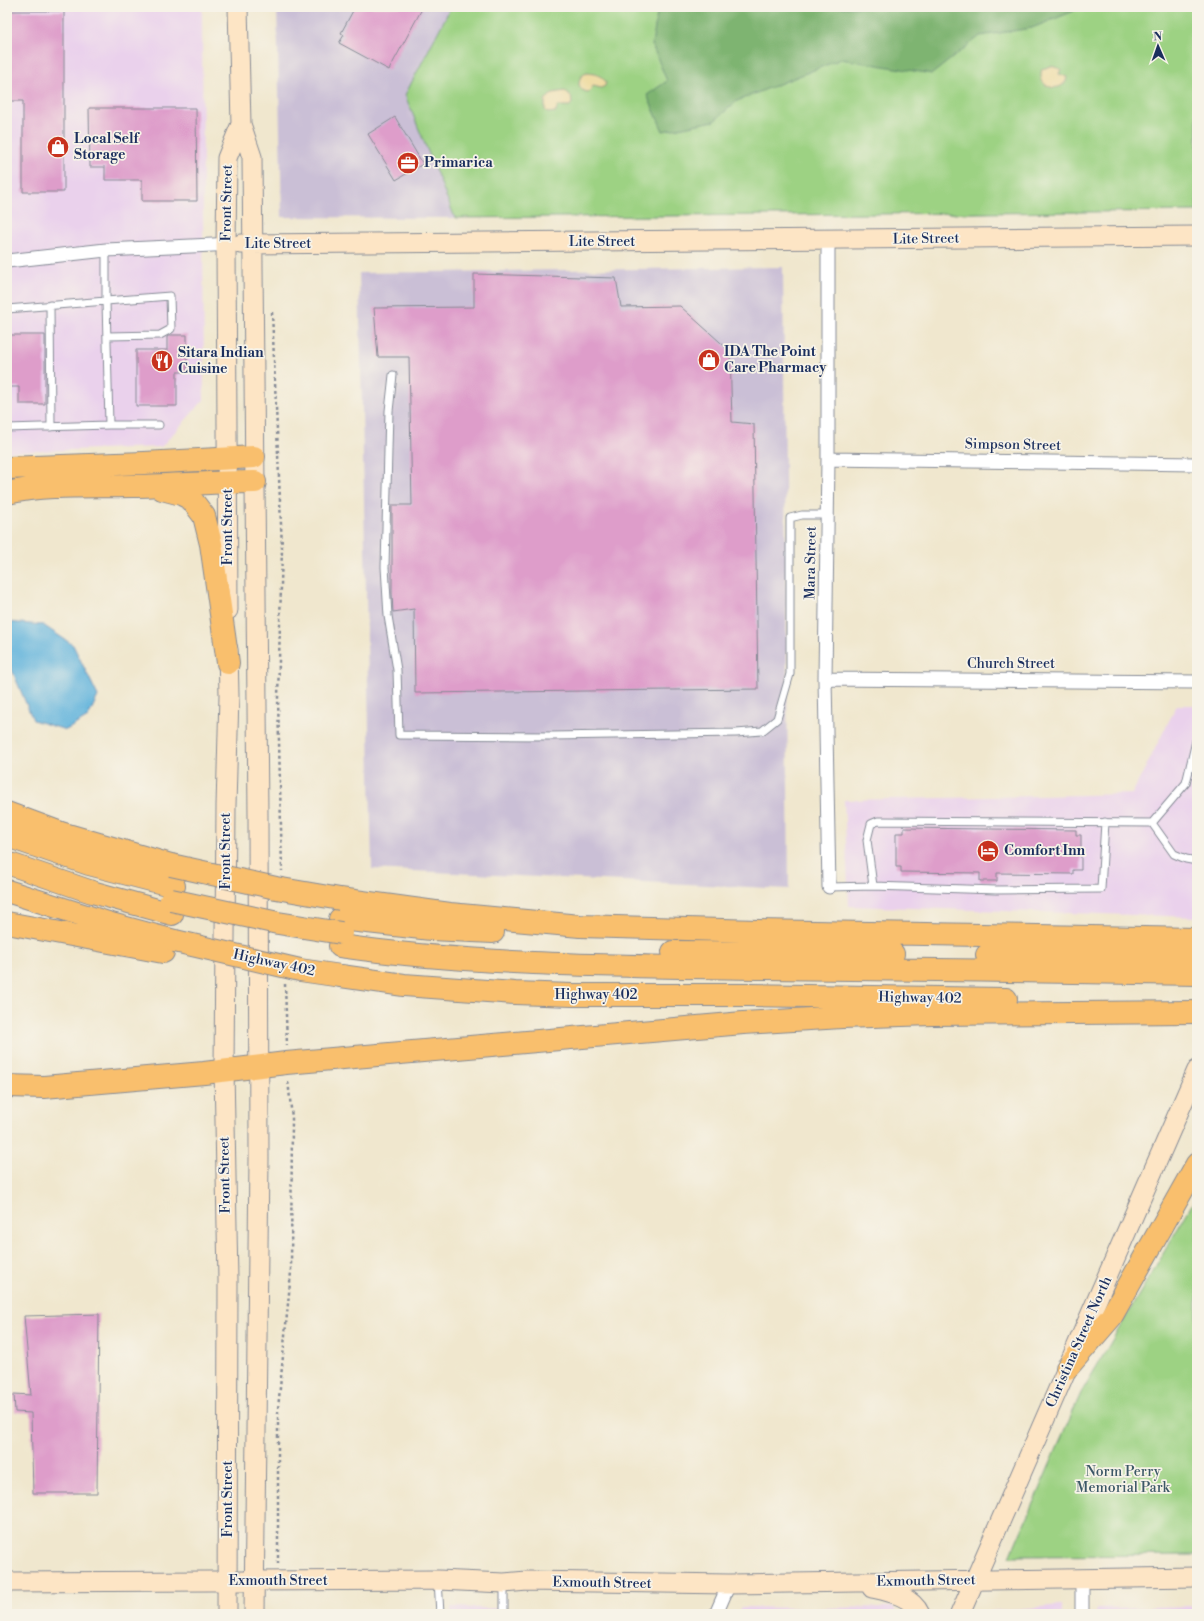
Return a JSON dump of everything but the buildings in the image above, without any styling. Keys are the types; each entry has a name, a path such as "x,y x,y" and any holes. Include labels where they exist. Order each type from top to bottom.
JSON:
{"highway":[{"path":"7,468 144,464 254,457"},
{"path":"7,493 49,486 131,486 255,482"},
{"path":"131,486 170,490 181,494 190,499 204,516 211,544 228,662"},
{"path":"7,813 61,833 171,865 276,888 340,924 441,958 501,962 629,966 1197,974"},
{"path":"7,836 89,864 172,900"},
{"path":"7,850 88,877 172,900 278,923 340,924 450,914 557,924 758,932 1197,939"},
{"path":"7,863 92,892 172,900"},
{"name":"Highway 402","path":"7,891 108,923 175,948 300,970 404,985 507,993 564,995 747,995 1197,1001"},
{"path":"7,923 175,948"},
{"path":"340,924 394,940 504,948 1197,958"},
{"path":"7,1086 44,1087 258,1066 735,1024 842,1017 932,1014 1197,1012"},
{"path":"1067,1368 1111,1317 1197,1164"}],"main road":[{"name":"Front Street","path":"227,1614 228,1280 224,1070 228,662 227,458 240,244 252,157 241,124 238,7"},
{"name":"Front Street","path":"241,124 227,158 240,244 255,482 258,816 258,1066 254,1614"},
{"name":"Lite Street","path":"240,244 1197,236"},
{"name":"Christina Street North","path":"960,1614 1197,1070"},
{"name":"Exmouth Street","path":"7,1582 438,1580 504,1583 527,1581 729,1584 975,1579 1197,1577"},
{"path":"841,1582 892,1592 912,1603 920,1614"}],"street":[{"name":"Mara Street","path":"828,240 828,459 825,679 829,887"},
{"name":"Lite Street","path":"7,261 106,250 240,244"},
{"name":"Simpson Street","path":"828,459 1197,464"},
{"name":"Church Street","path":"825,679 1197,682"},
{"path":"1082,1578 1082,1614"},
{"path":"716,1614 729,1584"}],"lane":[{"path":"106,250 109,425"},
{"path":"7,309 170,296 171,329 160,335 108,336"},
{"path":"50,305 51,427"},
{"path":"393,375 389,411 385,567 388,616 397,670 399,735 552,736 623,733 736,733 762,731 777,719 790,674 790,518 802,515 827,515"},
{"path":"7,428 159,425"},
{"path":"1152,823 1186,783 1197,737"},
{"path":"873,886 867,840 871,824 878,821 1152,823"},
{"path":"829,887 873,886 996,890 1101,889 1105,822"},
{"path":"1152,823 1174,854 1186,859 1197,861"},
{"path":"438,1580 440,1614"},
{"path":"504,1583 504,1614"}],"shaded area":[{"path":"7,7 202,7 204,400 161,447 7,452"},
{"path":"277,7 451,7 405,95 455,218 282,217"},
{"path":"783,267 789,889 372,869 359,273"},
{"path":"1177,705 1197,705 1197,917 849,906 844,800 1132,794"},
{"path":"1062,1605 1062,1614 990,1614 992,1611"},
{"path":"1197,1606 1197,1614 1096,1614 1096,1608"},
{"path":"451,1607 532,1610 531,1614 451,1614"},
{"path":"741,1607 893,1607 898,1614 738,1614"}],"green space":[{"path":"451,7 1197,7 1197,211 455,218 405,95"},
{"path":"658,7 1078,7 1074,11 1032,28 980,36 932,74 841,59 737,101 714,121 663,131 647,95 667,81 652,45"},
{"name":"Norm Perry Memorial Park","path":"1197,1196 1197,1555 1010,1556 1081,1393"}],"sand":[{"path":"1051,66 1061,69 1059,74 1067,77 1061,86 1051,87 1043,82 1041,76 1042,69"},
{"path":"587,73 600,76 606,82 605,86 601,88 593,86 590,91 587,92 582,90 579,85 579,80"},
{"path":"565,91 571,96 572,103 570,106 558,106 556,112 548,113 545,110 545,100 553,93"}],"water":[{"path":"7,622 43,625 73,645 98,696 88,717 66,730 33,720 7,658"}],"place":[{"name":"Local Self Storage","path":"58,147"},
{"name":"Primarica","path":"408,163"},
{"name":"IDA The Point Care Pharmacy","path":"709,360"},
{"name":"Sitara Indian Cuisine","path":"162,361"},
{"name":"Comfort Inn","path":"988,851"}]}
